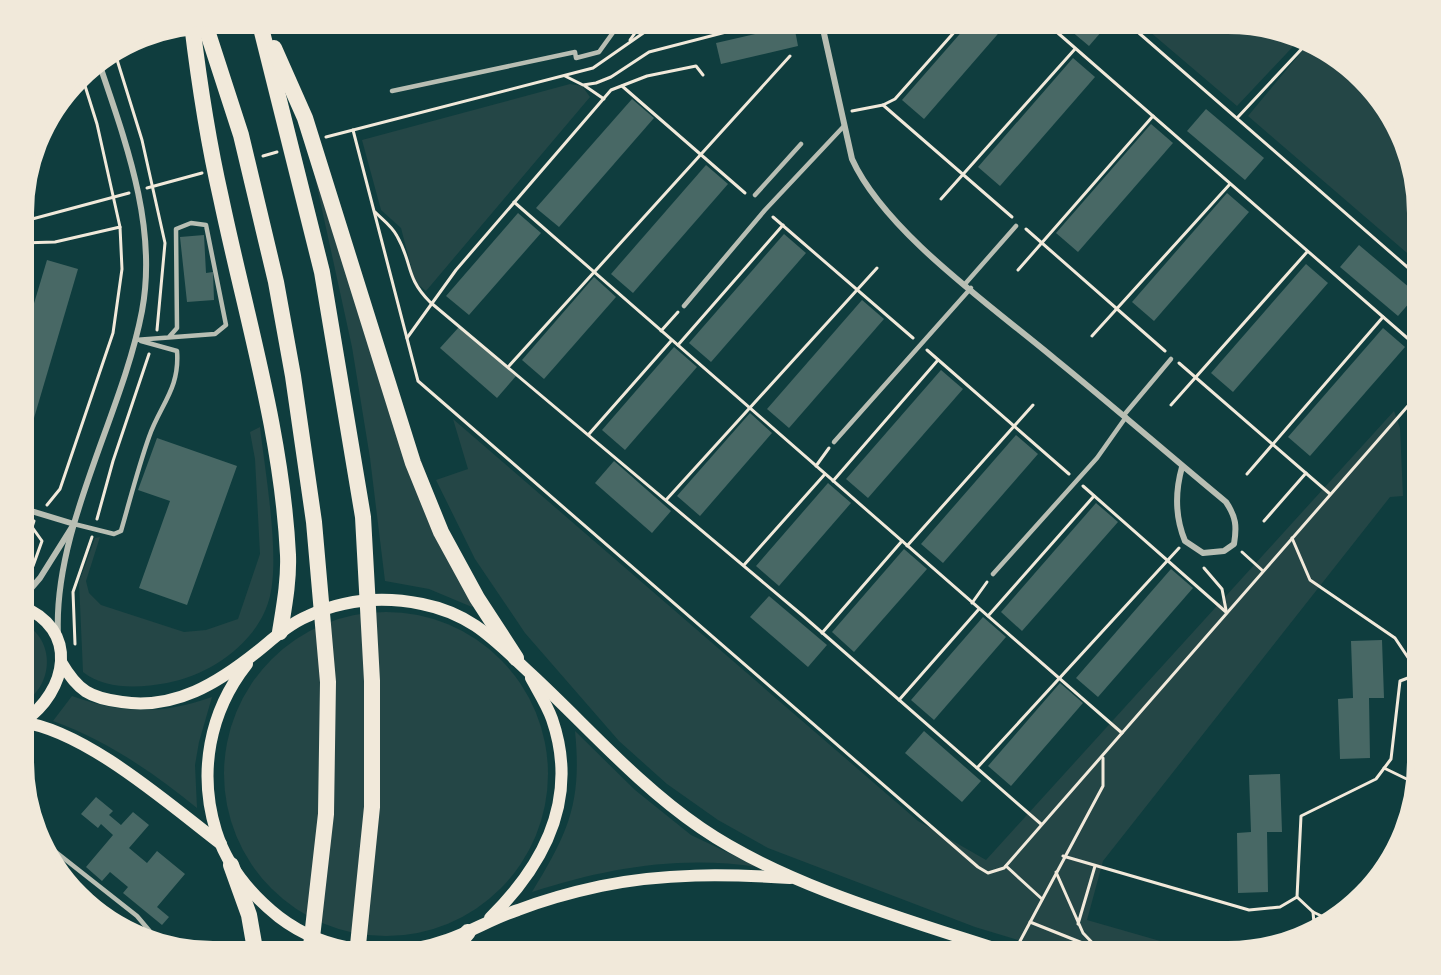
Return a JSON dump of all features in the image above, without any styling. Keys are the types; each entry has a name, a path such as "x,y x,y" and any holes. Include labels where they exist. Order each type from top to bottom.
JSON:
{"highway":[{"path":"207,30 241,135 276,282 293,376 314,522 328,682 326,814 311,945"},
{"path":"262,30 284,121 301,178 338,359 363,517 372,681 372,807 361,945"},
{"path":"265,30 305,118 413,463 441,532 477,598 516,658"},
{"path":"193,32 220,198 261,368 277,454 288,556 280,632"},
{"path":"231,865 249,915 254,945"},
{"path":"457,945 468,932"}],"main road":[{"path":"61,662 72,680 93,697 144,705 176,700 212,685 280,632 307,616 336,605 366,599 397,599 441,608 482,628 516,658 616,757 677,812 740,850 799,879 986,945"},
{"path":"30,610 38,614 51,629 58,644 61,662 57,686 47,701 30,715"},
{"path":"257,652 235,679 219,710 210,743 207,777 210,811 220,844 231,865 258,900 292,927 334,945"},
{"path":"485,923 514,895 536,865 552,831 560,794 560,756 552,719 528,672"},
{"path":"30,725 66,736 95,753 165,800 220,844"},
{"path":"429,945 445,941 485,923 546,901 599,886 645,879 725,874 799,879"}],"street":[{"path":"823,30 852,159 862,180 880,205 968,286 1226,502 1237,525 1234,544 1224,551 1203,554 1185,541 1176,504 1177,483 1182,467"},
{"path":"58,644 61,588 74,524 135,340 142,309 145,270 143,215 101,69"},
{"path":"30,511 74,524"},
{"path":"30,590 74,524"}],"lane":[{"path":"392,91 575,52 576,58 599,52 615,30"},
{"path":"684,306 765,210 844,126"},
{"path":"755,195 801,144"},
{"path":"135,340 215,334 226,325 206,225 191,223 176,229 177,328 169,337"},
{"path":"834,442 968,286 1016,223"},
{"path":"74,524 114,534 121,531 149,435 166,406 178,365 177,351 135,340"},
{"path":"993,574 1097,458 1125,416 1171,359"},
{"path":"53,850 136,916 153,934"}],"path":[{"path":"627,44 637,30"},
{"path":"318,140 593,68 647,30"},
{"path":"583,85 611,77 649,52 734,30"},
{"path":"842,113 883,105 896,99 956,30"},
{"path":"1054,30 1411,341"},
{"path":"1136,30 1411,270"},
{"path":"1238,117 1304,47"},
{"path":"941,200 1076,48"},
{"path":"509,366 790,56"},
{"path":"116,58 147,159 165,243 154,338"},
{"path":"407,338 430,302 611,90 647,76 696,66 703,75"},
{"path":"565,76 604,99"},
{"path":"32,568 42,541 32,527 37,513 60,489 113,333 122,269 120,227 97,124 84,83"},
{"path":"883,105 1016,223"},
{"path":"1018,270 1153,116"},
{"path":"353,130 418,381 978,867 988,873 995,873 1006,866 1411,402"},
{"path":"261,156 284,150"},
{"path":"30,220 204,173"},
{"path":"1092,336 1230,184"},
{"path":"514,202 1122,733"},
{"path":"374,210 396,233 404,249 413,283 430,302 744,565 1041,824"},
{"path":"678,345 783,225"},
{"path":"30,243 55,242 120,227"},
{"path":"1024,228 1330,494"},
{"path":"1171,405 1308,251"},
{"path":"666,500 877,268"},
{"path":"661,331 684,306"},
{"path":"1247,474 1383,317"},
{"path":"589,434 672,340"},
{"path":"75,649 73,592 152,344"},
{"path":"833,481 938,360"},
{"path":"907,546 1033,405"},
{"path":"816,466 834,442"},
{"path":"1264,521 1306,473"},
{"path":"744,565 825,474"},
{"path":"988,616 1094,495"},
{"path":"1292,538 1310,580 1395,638 1411,661"},
{"path":"822,633 902,541"},
{"path":"977,768 1185,541"},
{"path":"1234,544 1263,571"},
{"path":"1204,568 1222,589 1226,612"},
{"path":"972,603 993,574"},
{"path":"899,700 979,608"},
{"path":"1324,917 1313,912 1297,897 1301,816 1376,779 1391,759 1400,681 1411,677"},
{"path":"1019,945 1063,856 1103,786 1103,757"},
{"path":"1384,768 1410,781"},
{"path":"1063,856 1249,910 1280,907 1297,897"},
{"path":"1006,866 1042,899"},
{"path":"1078,924 1095,866"},
{"path":"1056,871 1078,924 1094,945"},
{"path":"1313,912 1314,923"},
{"path":"1030,922 1087,945"}],"shaded area":[{"path":"1148,30 1240,30 1296,43 1237,106"},
{"path":"1306,48 1320,55 1349,75 1366,92 1392,132 1405,166 1411,201 1411,256 1248,116"},
{"path":"570,84 582,86 590,97 426,291 415,282 401,228 381,210 362,140"},
{"path":"304,127 347,257 474,605 472,607 429,589 385,581 370,458 352,347"},
{"path":"1394,411 1400,428 1403,496 1390,497 1103,861 1087,920 1174,945 1034,945 975,927 768,848 718,820 667,784 619,741 525,633 475,559 436,480 468,469 453,419 918,821 986,860"},
{"path":"260,427 273,536 273,579 264,613 255,628 231,654 184,679 157,685 123,686 102,682 83,672 79,582 95,538 100,537 86,581 89,593 101,605 184,632 206,630 238,619 260,554 255,459 250,432"},
{"path":"386,612 433,619 448,625 476,640 500,660 520,684 535,712 541,727 548,774 541,821 535,836 520,864 500,888 476,908 448,923 433,929 386,936 339,929 324,923 296,908 272,888 252,864 237,836 231,821 224,774 231,727 237,712 252,684 272,660 296,640 324,625 339,619"},
{"path":"30,627 41,639 46,651 47,663 40,687 30,698"},
{"path":"72,696 108,706 142,710 176,707 212,697 195,765 197,808 129,758 53,721"},
{"path":"575,731 635,790 691,835 758,867 700,862 643,866 588,876 532,892 555,852 570,816 576,778"}],"building":[{"path":"772,30 795,30 798,46 721,64 716,43"},
{"path":"963,30 1001,30 924,119 902,100"},
{"path":"1070,30 1103,30 1089,46"},
{"path":"1073,58 1095,77 1000,186 978,167"},
{"path":"632,99 654,118 559,227 536,208"},
{"path":"1206,109 1264,158 1245,180 1187,131"},
{"path":"1151,124 1173,143 1078,252 1056,233"},
{"path":"706,165 728,184 633,293 611,274"},
{"path":"1227,193 1249,212 1154,321 1132,302"},
{"path":"518,213 541,233 469,315 446,296"},
{"path":"784,234 806,253 711,362 689,343"},
{"path":"204,235 206,273 213,272 214,300 187,302 180,237"},
{"path":"1359,245 1411,289 1411,301 1398,316 1340,267"},
{"path":"47,260 78,269 34,418 30,417 30,317"},
{"path":"1306,264 1328,283 1233,392 1211,373"},
{"path":"594,277 616,297 544,379 522,360"},
{"path":"862,300 884,319 789,428 767,409"},
{"path":"459,327 516,376 497,398 440,348"},
{"path":"1383,328 1405,347 1310,456 1288,437"},
{"path":"674,347 697,367 625,450 602,430"},
{"path":"941,370 963,389 868,498 846,479"},
{"path":"750,413 772,433 700,516 677,496"},
{"path":"1016,435 1038,454 943,563 921,544"},
{"path":"157,438 237,466 187,605 139,588 170,501 138,490"},
{"path":"614,461 671,511 652,533 595,483"},
{"path":"828,483 851,503 779,586 756,566"},
{"path":"1096,503 1118,522 1022,631 1001,612"},
{"path":"904,549 927,569 854,652 832,632"},
{"path":"1171,569 1193,588 1098,697 1076,678"},
{"path":"769,596 827,645 808,667 750,617"},
{"path":"983,617 1006,637 934,720 911,700"},
{"path":"1382,640 1384,698 1369,698 1370,758 1340,759 1338,699 1353,698 1351,641"},
{"path":"1060,683 1083,703 1011,786 988,766"},
{"path":"924,731 981,781 962,802 905,753"},
{"path":"1280,774 1282,832 1267,832 1268,892 1238,893 1237,833 1251,832 1249,775"},
{"path":"96,797 113,811 109,815 121,825 133,812 149,825 129,848 147,863 157,851 185,874 157,907 169,917 162,925 123,893 128,887 110,872 102,881 86,867 113,835 101,824 98,828 81,814"}]}
